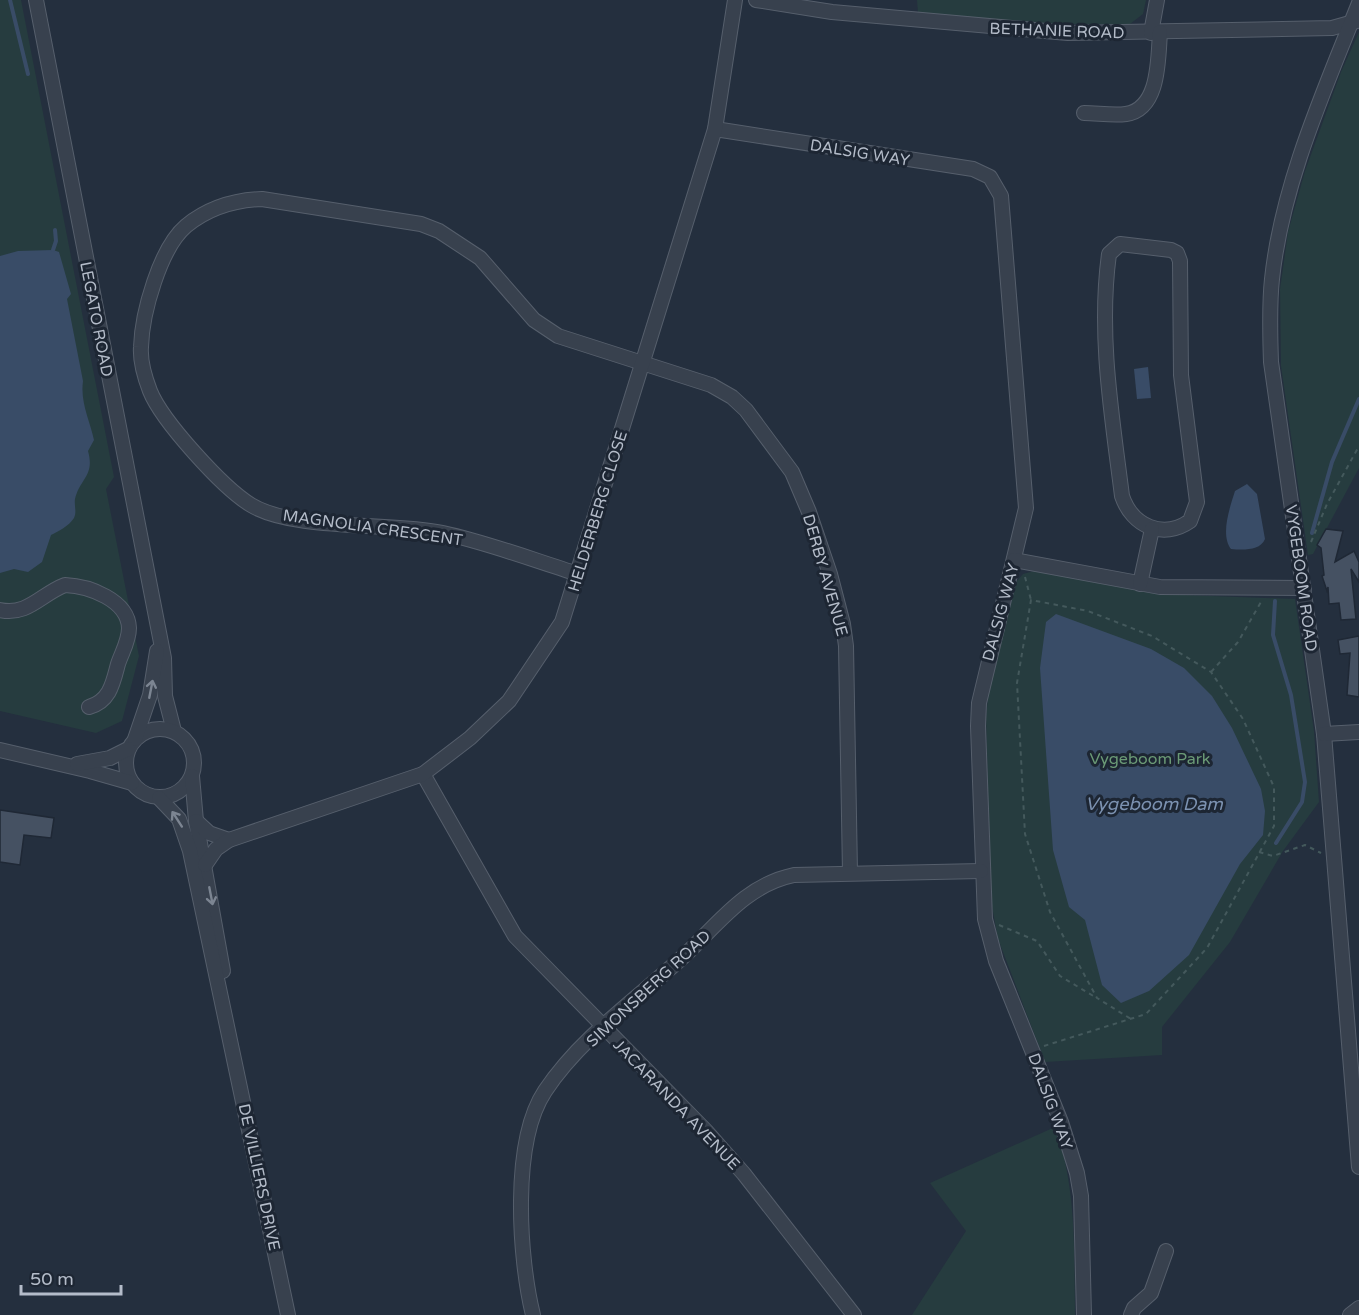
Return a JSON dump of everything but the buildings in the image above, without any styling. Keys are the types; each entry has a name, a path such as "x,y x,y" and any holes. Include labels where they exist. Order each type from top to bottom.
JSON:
{"street":[{"name":"LEGATO ROAD","path":"36,0 164,658 165,696 174,731"},
{"name":"HELDERBERG CLOSE","path":"204,865 216,849 229,840 423,774 470,738 509,701 562,622 715,129 735,0"},
{"name":"BETHANIE ROAD","path":"756,0 832,12 979,27 1068,33 1332,28 1355,21"},
{"path":"1084,113 1123,115 1142,105 1151,93 1155,80 1157,0"},
{"name":"VYGEBOOM ROAD","path":"1359,3 1355,21 1292,184 1279,237 1272,281 1272,362 1324,734 1359,1167"},
{"name":"DALSIG WAY","path":"715,129 973,169 985,174 995,183 1002,203 1026,496 1024,527 1018,560 986,666 979,703 981,871 985,919 996,961 1061,1122 1079,1185 1084,1315"},
{"name":"MAGNOLIA CRESCENT","path":"578,574 442,533 303,520 254,507 238,496 160,412 149,390 141,349 143,325 155,281 164,258 185,226 223,205 244,200 262,199 421,224 465,246 480,258 543,328 558,336 643,362"},
{"path":"1120,244 1170,250 1177,253 1181,266 1181,375 1197,502 1193,516 1184,525 1166,530 1152,530 1133,518 1122,496 1107,385 1105,317 1108,259 1110,251 1120,244"},
{"name":"DERBY AVENUE","path":"643,362 711,385 732,397 779,451 792,472 809,512 843,624 850,873"},
{"path":"1140,584 1152,530"},
{"path":"1018,560 1140,584 1191,588 1304,588"},
{"path":"0,610 12,612 25,609 65,585 94,590 122,609 128,620 128,638 108,694 100,703 89,707"},
{"name":"LEGATO ROAD","path":"132,744 150,695 159,637"},
{"path":"0,750 132,783 149,796 159,798 179,792 192,776 194,755 183,737 174,731 153,729 110,758 92,763 63,764"},
{"path":"1324,734 1359,732"},
{"path":"132,744 126,761 132,783"},
{"name":"JACARANDA AVENUE","path":"423,774 507,926 602,1027 706,1131 744,1174 854,1315"},
{"name":"DE VILLIERS DRIVE","path":"192,776 196,821 231,1021 231,1038"},
{"name":"DE VILLIERS DRIVE","path":"159,798 179,819 185,833 231,1038 288,1315"},
{"path":"196,821 208,833 229,840"},
{"name":"SIMONSBERG ROAD","path":"533,1315 524,1261 521,1204 532,1120 541,1098 554,1079 602,1027 758,887 794,875 981,871"},
{"path":"1131,1315 1134,1308 1151,1293 1166,1251"},
{"path":"1350,1315 1359,1308"}],"path":[{"path":"1300,560 1313,540 1327,504 1359,446"},
{"path":"1018,560 1031,600 1017,683 1025,834 1050,912 1097,998"},
{"path":"1031,600 1088,611 1142,632 1211,672 1243,719 1274,787 1274,826 1207,948 1146,1014 1032,1050"},
{"path":"1211,672 1238,642 1259,609"},
{"path":"1259,852 1273,856 1305,845 1335,864"},
{"path":"985,919 1037,941 1060,976 1131,1018"}],"green space":[{"path":"0,0 21,0 114,477 106,489 139,656 122,721 96,733 0,711"},
{"path":"917,0 1146,0 1143,14 1130,24 1051,24 918,13"},
{"path":"1359,32 1359,468 1313,554 1308,555 1281,366 1280,289 1288,232 1305,171 1341,72"},
{"name":"Vygeboom Park","path":"1034,571 1158,594 1295,599 1314,731 1319,802 1283,851 1230,942 1162,1027 1162,1055 1045,1062 998,939 991,901 986,717 990,679 1017,581 1023,574"},
{"path":"1055,1127 1071,1196 1075,1315 912,1315 966,1231 930,1183"}],"water":[{"path":"53,250 59,252 71,294 67,299 83,381 84,404 94,440 88,451 90,466 77,492 74,518 67,526 51,535 42,562 28,572 14,569 0,573 0,256 18,251"},
{"path":"1148,367 1151,398 1137,399 1134,369"},
{"path":"1247,484 1257,494 1265,539 1255,548 1231,549 1226,536 1229,513 1235,491"},
{"name":"Vygeboom Dam","path":"1056,614 1151,649 1184,668 1212,696 1232,728 1261,789 1265,811 1263,835 1240,864 1189,955 1149,991 1121,1003 1102,985 1085,920 1069,907 1053,850 1040,668 1046,622"}],"waterway":[{"path":"10,0 28,74"},
{"path":"53,250 56,241 55,230"},
{"path":"1312,533 1332,462 1359,399"},
{"path":"1275,601 1273,635 1291,695 1305,782 1302,802 1276,843"}]}
